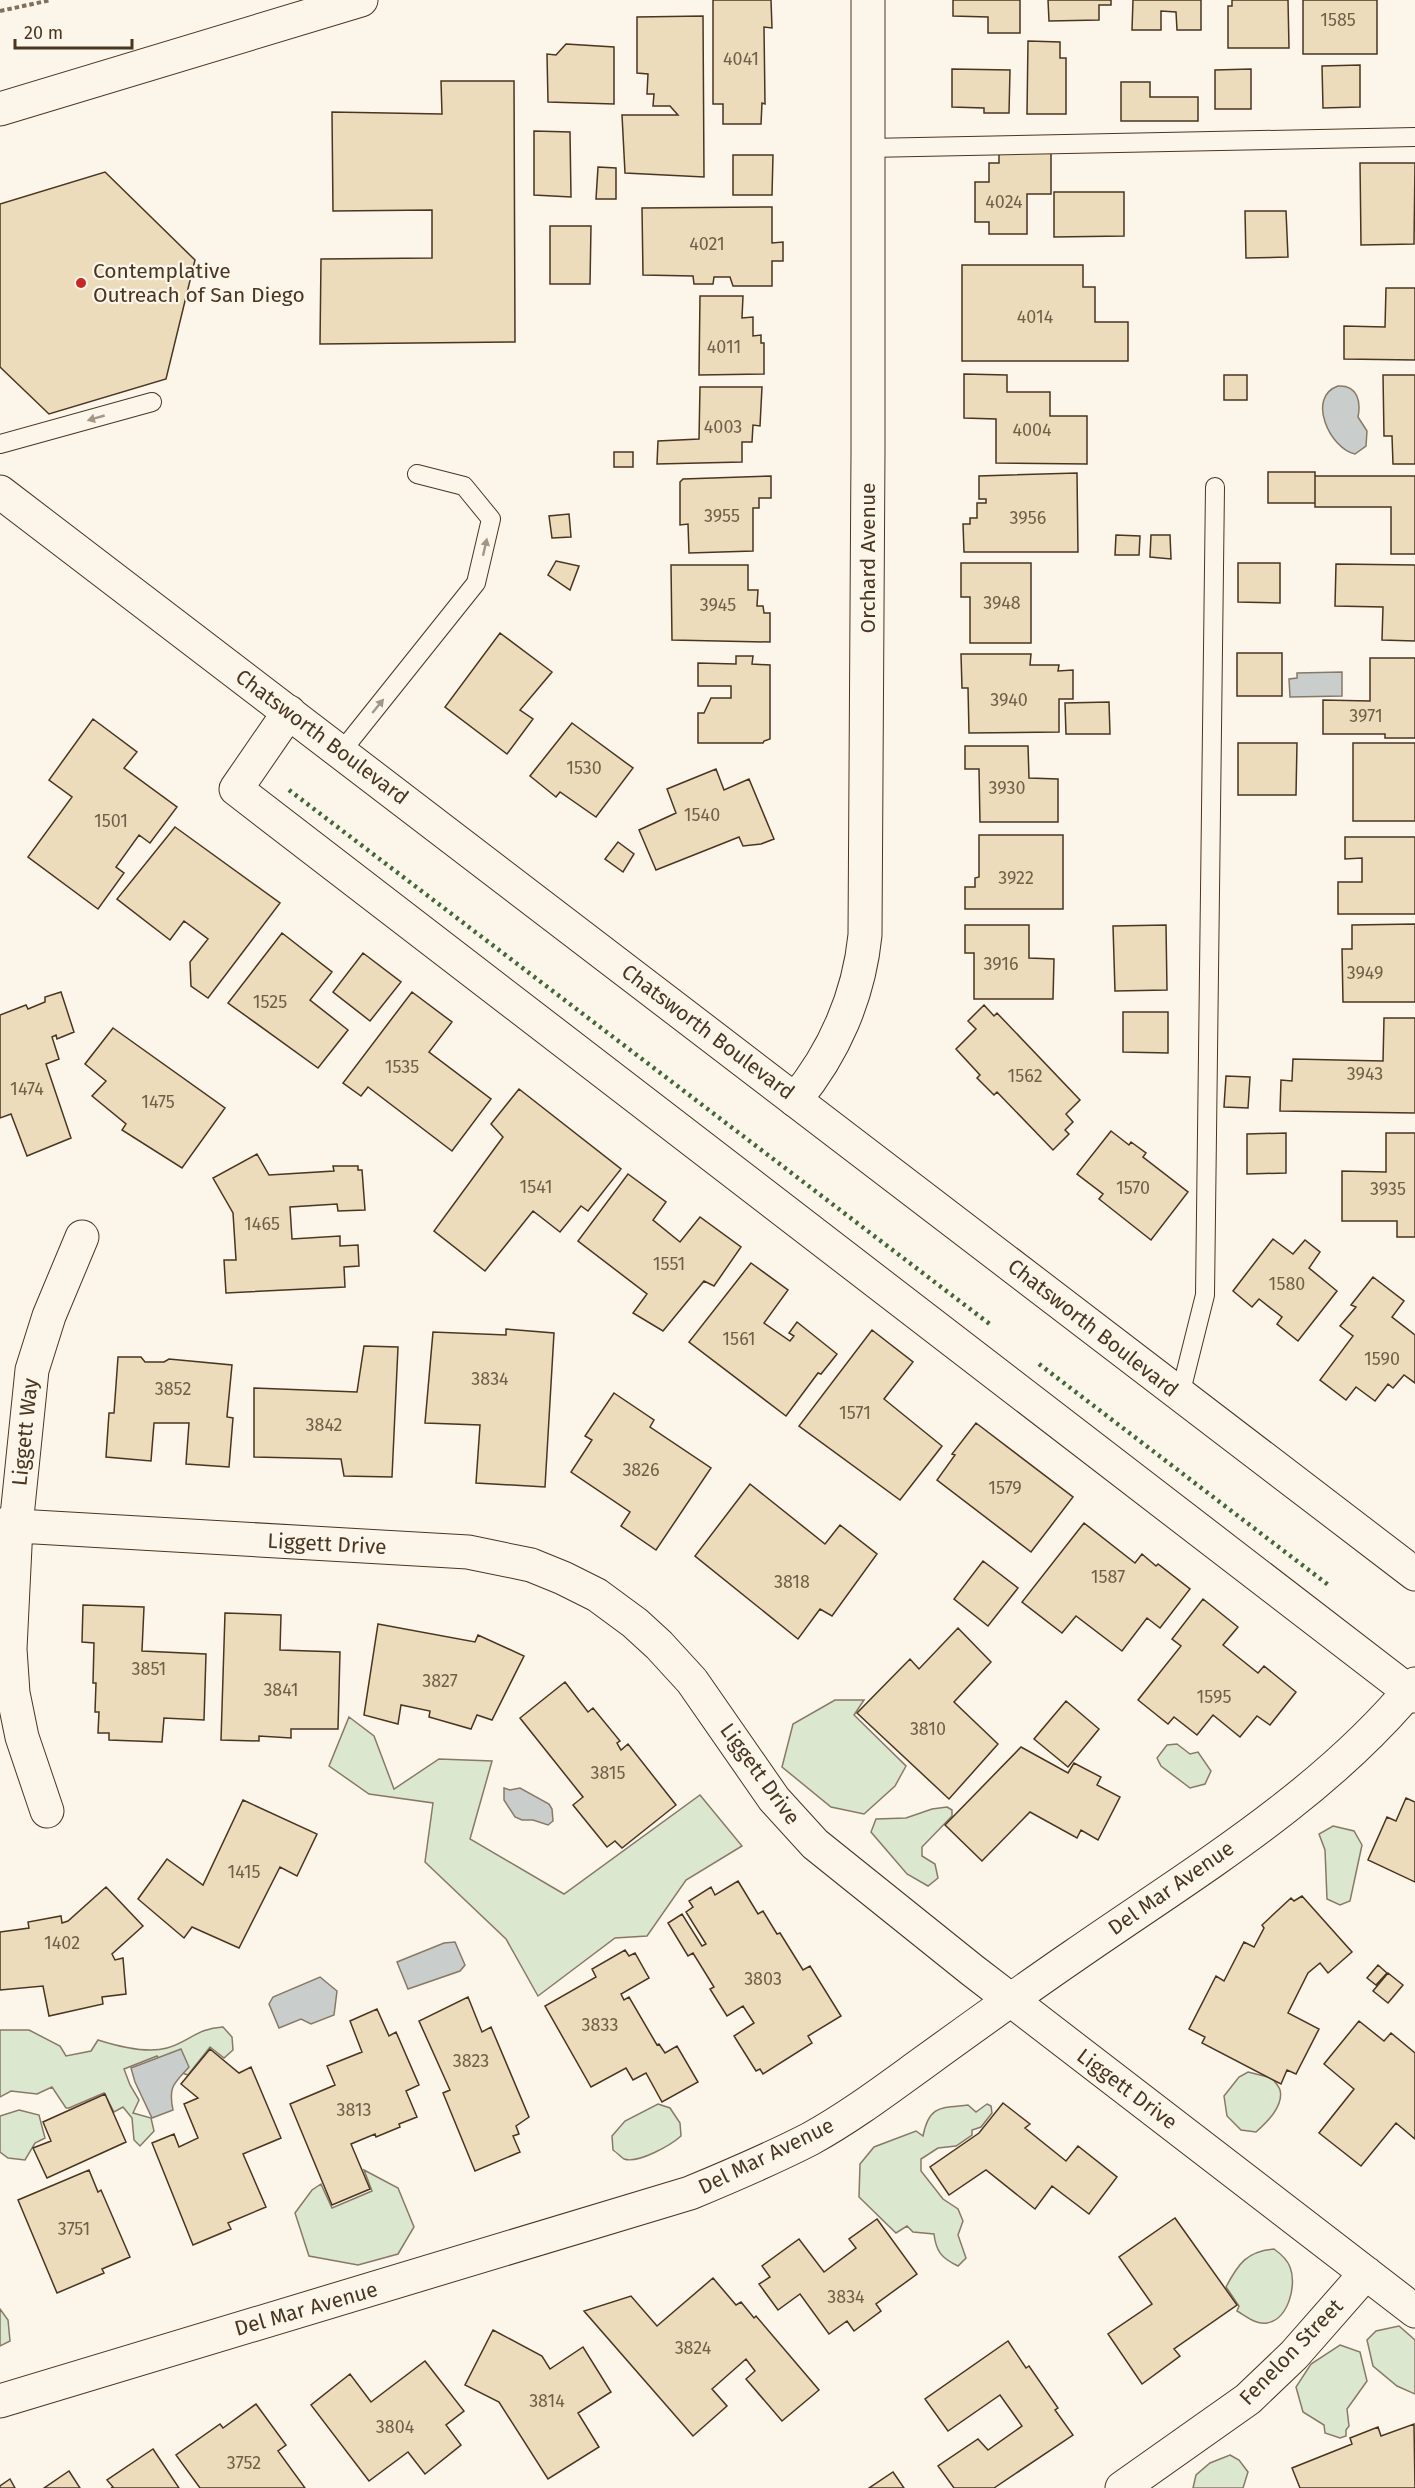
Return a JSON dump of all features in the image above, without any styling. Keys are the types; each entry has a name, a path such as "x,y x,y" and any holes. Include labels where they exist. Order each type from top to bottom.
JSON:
{"street":[{"path":"0,109 361,0"},
{"name":"Orchard Avenue","path":"795,1100 815,1076 832,1049 854,990 863,958 865,935 868,0"},
{"name":"Chatsworth Boulevard","path":"0,492 1415,1574"},
{"path":"289,712 236,789 1413,1691"},
{"name":"Liggett Way","path":"47,1811 22,1737 12,1682 8,1526 32,1370 49,1316 82,1236"},
{"name":"Liggett Drive","path":"8,1526 468,1552 531,1565 597,1595 635,1623 680,1667 702,1693 774,1799 815,1844 1011,1999 1415,2311"},
{"name":"Del Mar Avenue","path":"0,2401 690,2193 752,2168 816,2135 865,2104 1011,1999 1260,1826 1310,1788 1359,1746 1413,1691"},
{"name":"Fenelon Street","path":"1122,2488 1248,2399 1294,2355 1366,2273"}],"lane":[{"path":"868,148 1415,137"},
{"path":"0,444 152,402"},
{"path":"341,752 476,583 491,519 464,486 417,474"},
{"path":"1180,1395 1205,1295 1215,487"}],"path":[{"path":"0,11 51,0"}],"green space":[{"path":"835,1700 864,1700 854,1715 906,1766 895,1786 864,1814 831,1807 782,1767 793,1724"},
{"path":"349,1717 374,1736 394,1789 439,1759 492,1761 470,1839 564,1894 700,1795 742,1846 686,1880 647,1936 615,1938 538,1996 506,1939 425,1862 433,1803 369,1794 329,1766"},
{"path":"1177,1744 1190,1754 1198,1752 1211,1771 1205,1784 1190,1788 1161,1766 1157,1758 1167,1745"},
{"path":"947,1807 952,1810 952,1816 922,1847 922,1856 935,1864 938,1878 928,1886 907,1874 871,1832 876,1819 906,1818 932,1809"},
{"path":"1333,1826 1354,1831 1362,1845 1350,1901 1340,1905 1327,1899 1325,1850 1319,1834"},
{"path":"223,2027 232,2037 233,2050 224,2058 210,2047 188,2075 162,2066 157,2056 124,2069 139,2100 133,2113 151,2118 154,2131 140,2146 134,2140 132,2118 123,2107 114,2112 104,2093 69,2108 66,2108 52,2087 37,2094 11,2091 0,2097 0,2030 29,2030 60,2046 66,2056 91,2051 98,2040 132,2048 159,2050 206,2030"},
{"path":"1248,2072 1272,2078 1278,2085 1281,2096 1277,2108 1256,2132 1241,2130 1227,2116 1224,2096 1239,2077"},
{"path":"658,2104 670,2108 680,2123 681,2136 662,2149 646,2156 630,2160 624,2159 613,2150 612,2136 625,2121"},
{"path":"987,2104 991,2106 992,2113 981,2127 972,2130 972,2135 956,2146 938,2148 921,2159 921,2171 943,2199 958,2209 963,2221 958,2235 966,2258 958,2266 940,2253 934,2234 913,2232 907,2226 896,2233 859,2197 860,2164 874,2147 916,2131 923,2136 929,2118 938,2110 968,2105 976,2112"},
{"path":"19,2110 39,2115 45,2138 35,2143 25,2160 8,2158 0,2152 0,2116"},
{"path":"364,2170 398,2188 414,2227 398,2254 358,2265 309,2256 295,2213 312,2190 321,2184 332,2208 372,2191"},
{"path":"1274,2249 1284,2257 1290,2267 1292,2291 1281,2315 1267,2323 1259,2323 1237,2311 1239,2306 1226,2287 1244,2260 1265,2250"},
{"path":"0,2309 8,2320 10,2341 0,2346"},
{"path":"1399,2326 1415,2340 1415,2394 1397,2386 1373,2366 1367,2340 1376,2331"},
{"path":"1340,2345 1360,2352 1367,2381 1347,2409 1349,2426 1346,2436 1340,2438 1325,2433 1324,2425 1303,2412 1296,2387 1311,2364"},
{"path":"1230,2455 1239,2460 1248,2472 1243,2488 1193,2488 1196,2475 1210,2463"}],"shaded area":[{"path":"1338,386 1350,388 1357,395 1358,417 1367,431 1366,446 1355,454 1337,443 1325,422 1324,401 1329,392"},
{"path":"1342,672 1342,696 1290,697 1289,679 1297,678 1297,673"},
{"path":"504,1788 510,1790 520,1788 549,1804 553,1821 548,1825 515,1817 504,1800"},
{"path":"455,1942 465,1965 460,1971 408,1989 397,1962 444,1943"},
{"path":"320,1977 337,1991 334,2015 311,2024 301,2019 279,2028 269,2004 273,1997"},
{"path":"181,2049 189,2067 172,2090 173,2110 152,2118 131,2068"}],"building":[{"path":"713,0 771,0 772,28 764,27 765,104 762,103 761,124 723,124 723,104 713,104"},
{"path":"953,0 1020,0 1020,33 988,33 988,17 953,16"},
{"path":"1048,0 1111,0 1111,5 1099,5 1099,20 1049,21"},
{"path":"1133,0 1201,0 1201,30 1177,30 1176,12 1161,11 1161,30 1132,30"},
{"path":"1232,0 1288,0 1289,48 1228,48 1228,6 1232,6"},
{"path":"1303,0 1377,0 1377,54 1303,54"},
{"path":"703,16 704,177 625,173 622,115 678,115 670,106 653,106 654,94 647,94 648,74 637,73 637,17"},
{"path":"1028,41 1060,42 1060,58 1066,58 1066,114 1027,114"},
{"path":"566,44 614,47 614,104 548,102 547,54 556,55"},
{"path":"1360,65 1360,107 1323,108 1322,66"},
{"path":"952,69 1010,70 1009,113 984,113 984,108 952,107"},
{"path":"1251,69 1251,109 1215,109 1215,70"},
{"path":"441,81 514,81 515,342 320,344 321,259 432,258 432,210 333,211 332,112 442,114"},
{"path":"1121,82 1150,82 1150,97 1198,97 1198,121 1121,121"},
{"path":"534,131 570,132 571,197 534,195"},
{"path":"999,152 1051,152 1051,194 1027,194 1027,234 989,234 989,222 975,222 975,182 989,182 989,163 999,163"},
{"path":"733,155 773,155 772,195 733,195"},
{"path":"1360,163 1415,163 1414,244 1361,245"},
{"path":"598,167 616,168 616,199 596,199"},
{"path":"105,172 195,260 166,379 49,414 0,367 0,204"},
{"path":"1054,192 1124,192 1124,236 1054,237"},
{"path":"772,207 772,243 783,242 783,261 772,261 772,286 733,286 730,277 714,277 713,284 694,284 693,276 643,275 642,208"},
{"path":"1245,211 1286,211 1288,257 1246,258"},
{"path":"550,226 591,226 590,284 550,284"},
{"path":"962,265 1083,265 1083,287 1095,287 1095,322 1128,322 1128,361 962,361"},
{"path":"1386,288 1415,288 1415,360 1344,359 1344,326 1385,327"},
{"path":"700,296 743,296 742,318 753,317 753,336 761,335 761,343 764,343 764,374 699,375"},
{"path":"964,374 1007,375 1007,392 1050,392 1050,416 1087,416 1087,464 996,463 996,419 964,418"},
{"path":"1224,375 1247,375 1247,400 1224,400"},
{"path":"1383,375 1415,375 1415,464 1393,464 1392,436 1384,436"},
{"path":"700,387 762,387 760,426 753,425 752,442 742,442 742,462 657,464 658,441 699,439"},
{"path":"614,452 633,452 633,467 614,467"},
{"path":"1268,472 1315,472 1315,503 1268,503"},
{"path":"1077,473 1078,552 964,552 963,524 970,524 970,518 977,518 977,503 986,503 986,499 979,499 979,476"},
{"path":"771,476 771,498 759,498 759,508 753,508 753,551 689,553 688,524 680,525 680,482 683,479"},
{"path":"1315,476 1415,476 1415,554 1391,554 1391,507 1315,507"},
{"path":"569,514 571,537 552,538 549,516"},
{"path":"1116,535 1140,536 1139,555 1115,555"},
{"path":"1151,535 1170,535 1171,559 1150,557"},
{"path":"556,561 579,566 570,590 548,575"},
{"path":"961,563 1031,563 1031,643 970,643 970,597 961,597"},
{"path":"1238,563 1280,563 1280,603 1238,602"},
{"path":"1336,564 1415,565 1415,641 1382,640 1383,607 1335,606"},
{"path":"671,565 748,565 748,590 758,590 757,606 763,606 764,613 770,613 770,642 672,640"},
{"path":"500,633 552,672 520,710 533,719 507,754 445,707"},
{"path":"1237,653 1282,653 1282,696 1237,696"},
{"path":"961,654 1031,654 1030,665 1059,665 1058,671 1073,670 1073,699 1059,699 1059,732 969,733 968,688 962,688"},
{"path":"736,656 753,656 752,664 770,665 770,739 763,743 698,743 698,713 704,713 711,698 731,698 731,686 698,686 698,663 736,664"},
{"path":"1370,658 1415,658 1415,738 1385,738 1385,734 1323,734 1323,700 1370,701"},
{"path":"1109,702 1110,734 1066,734 1065,703"},
{"path":"93,719 137,752 124,768 177,807 150,843 139,835 116,867 124,873 98,909 28,857 72,797 49,780"},
{"path":"572,723 633,768 596,817 560,792 556,797 530,776"},
{"path":"1238,743 1297,743 1296,795 1238,795"},
{"path":"1353,743 1415,743 1415,821 1353,821"},
{"path":"965,746 1028,746 1029,778 1058,779 1058,822 980,822 979,769 965,769"},
{"path":"716,769 724,790 749,779 774,839 761,844 743,846 739,837 656,870 639,830 676,813 667,789"},
{"path":"175,827 280,903 208,998 191,986 190,962 208,939 184,921 170,940 117,899"},
{"path":"979,835 1063,835 1063,909 965,909 965,887 975,887 975,878 979,877"},
{"path":"1345,837 1415,837 1415,914 1338,914 1338,882 1362,882 1362,858 1345,859"},
{"path":"618,842 634,854 623,872 605,859"},
{"path":"1415,924 1415,1002 1343,1002 1342,949 1352,949 1352,925"},
{"path":"965,925 1029,925 1029,958 1054,959 1053,999 974,999 974,953 965,953"},
{"path":"1166,925 1167,990 1115,991 1113,926"},
{"path":"282,933 332,972 310,1000 348,1030 318,1068 228,1003"},
{"path":"363,953 401,982 370,1021 333,992"},
{"path":"61,992 74,1032 57,1039 56,1035 52,1037 59,1059 46,1064 71,1138 27,1156 11,1114 0,1118 0,1015 26,1005 28,1009 45,1002 45,997"},
{"path":"412,992 452,1022 429,1052 491,1099 452,1151 368,1087 361,1096 343,1083"},
{"path":"984,1005 994,1016 997,1013 1080,1100 1066,1114 1073,1122 1065,1130 1069,1134 1053,1150 997,1092 994,1095 977,1078 980,1075 956,1049 976,1029 968,1021"},
{"path":"1123,1012 1168,1012 1168,1053 1123,1052"},
{"path":"1384,1018 1415,1018 1415,1113 1280,1111 1281,1080 1292,1081 1293,1059 1383,1061"},
{"path":"113,1028 225,1108 182,1168 122,1130 126,1124 92,1096 106,1081 85,1064"},
{"path":"1226,1076 1250,1077 1248,1108 1224,1107"},
{"path":"519,1089 621,1169 588,1211 581,1206 560,1232 533,1211 485,1271 434,1231 503,1137 491,1124"},
{"path":"1111,1131 1129,1145 1131,1142 1146,1153 1143,1157 1188,1192 1151,1240 1099,1199 1103,1194 1077,1174"},
{"path":"1286,1133 1286,1173 1247,1174 1247,1134"},
{"path":"1386,1133 1415,1133 1415,1237 1397,1237 1397,1221 1342,1221 1342,1171 1386,1172"},
{"path":"257,1154 269,1175 334,1171 333,1166 358,1166 358,1170 362,1170 365,1210 338,1211 337,1204 290,1207 292,1239 340,1236 340,1246 358,1245 359,1266 344,1267 345,1287 226,1293 224,1260 236,1260 233,1213 213,1178"},
{"path":"628,1174 666,1202 653,1220 680,1242 700,1217 741,1247 714,1286 704,1281 663,1331 633,1313 647,1294 578,1241"},
{"path":"1273,1239 1293,1254 1305,1240 1320,1252 1309,1268 1337,1291 1298,1341 1277,1324 1282,1317 1259,1299 1252,1307 1233,1291"},
{"path":"751,1263 788,1290 764,1323 790,1341 794,1336 789,1333 797,1322 837,1354 821,1374 818,1373 786,1416 689,1342"},
{"path":"1373,1277 1404,1301 1392,1317 1415,1335 1415,1383 1404,1375 1393,1388 1388,1384 1375,1401 1356,1387 1346,1400 1320,1380 1353,1336 1340,1326 1356,1307 1351,1305"},
{"path":"506,1329 554,1333 545,1487 476,1483 480,1425 425,1423 433,1332 506,1335"},
{"path":"872,1330 913,1362 884,1399 942,1446 900,1500 799,1426"},
{"path":"364,1346 398,1347 392,1477 344,1476 341,1459 254,1457 254,1388 357,1392"},
{"path":"118,1357 141,1357 145,1362 164,1362 169,1359 232,1365 227,1417 233,1418 229,1467 186,1464 189,1423 154,1423 151,1461 106,1457 109,1413 114,1413"},
{"path":"614,1393 654,1420 650,1427 711,1468 656,1550 621,1526 630,1512 571,1472 592,1440 585,1436"},
{"path":"976,1423 1073,1497 1031,1552 937,1480 955,1455 952,1454"},
{"path":"750,1484 825,1544 840,1525 877,1554 832,1616 820,1609 798,1639 695,1556"},
{"path":"1084,1523 1135,1563 1142,1554 1190,1589 1160,1628 1147,1618 1122,1651 1076,1616 1062,1633 1022,1602"},
{"path":"983,1561 1018,1588 988,1626 954,1599"},
{"path":"1203,1599 1238,1627 1223,1645 1258,1673 1264,1666 1296,1692 1270,1725 1257,1716 1240,1737 1213,1715 1197,1735 1174,1717 1168,1724 1138,1700 1181,1646 1172,1639"},
{"path":"83,1605 144,1607 142,1651 206,1654 204,1720 164,1718 162,1742 109,1740 109,1733 98,1733 99,1712 95,1712 96,1683 93,1683 94,1643 82,1642"},
{"path":"225,1613 281,1615 280,1650 340,1652 338,1729 291,1729 291,1738 259,1736 259,1741 221,1740"},
{"path":"378,1624 475,1642 478,1635 524,1656 492,1720 477,1715 471,1729 429,1717 430,1711 401,1705 398,1724 364,1715"},
{"path":"958,1628 991,1662 954,1702 998,1744 949,1799 857,1713 910,1659 919,1669"},
{"path":"565,1682 588,1712 593,1708 620,1741 617,1743 621,1750 628,1744 676,1805 622,1848 615,1841 607,1847 573,1805 583,1797 520,1718"},
{"path":"1066,1701 1099,1729 1068,1767 1034,1739"},
{"path":"1021,1747 1068,1773 1074,1763 1101,1777 1097,1785 1120,1797 1098,1840 1081,1830 1077,1838 1030,1812 982,1861 945,1825"},
{"path":"1406,1798 1415,1802 1415,1882 1368,1860 1387,1817 1396,1821"},
{"path":"243,1800 317,1834 297,1876 280,1867 239,1948 192,1927 184,1938 138,1899 167,1859 203,1885"},
{"path":"738,1881 758,1914 763,1911 803,1970 810,1966 841,2016 808,2036 812,2043 763,2074 760,2069 756,2071 734,2036 754,2023 743,2006 727,2016 710,1989 714,1987 693,1953 688,1956 668,1923 682,1914 702,1946 706,1944 686,1912 693,1907 689,1901 711,1887 715,1895"},
{"path":"106,1887 143,1926 112,1954 115,1960 123,1958 126,1994 102,1997 103,2004 49,2016 43,1986 0,1990 0,1932 29,1928 28,1922 61,1916 62,1923 68,1921"},
{"path":"1302,1896 1352,1952 1328,1973 1320,1963 1308,1973 1288,2013 1319,2029 1296,2074 1287,2070 1281,2084 1202,2043 1205,2037 1189,2029 1216,1976 1224,1981 1244,1942 1254,1947 1264,1928 1262,1925 1291,1898 1294,1901"},
{"path":"625,1950 629,1956 635,1953 649,1978 621,1994 624,2000 629,1997 657,2045 659,2044 665,2053 677,2046 698,2082 662,2102 646,2073 633,2080 626,2068 591,2087 545,2006 596,1977 592,1969"},
{"path":"1378,1965 1387,1973 1376,1985 1367,1978"},
{"path":"1388,1973 1403,1985 1388,2003 1373,1991"},
{"path":"468,1997 482,2032 491,2027 529,2117 516,2126 519,2134 513,2136 520,2152 475,2171 443,2093 450,2090 419,2021"},
{"path":"377,2009 389,2036 396,2032 419,2085 406,2091 417,2117 376,2137 375,2134 351,2144 370,2189 332,2205 290,2104 335,2085 327,2066 362,2052 350,2021"},
{"path":"1359,2021 1384,2041 1391,2033 1415,2053 1415,2139 1396,2123 1361,2166 1319,2133 1354,2089 1324,2064"},
{"path":"210,2049 239,2073 251,2067 281,2138 243,2154 266,2207 228,2223 231,2229 193,2245 152,2143 174,2134 179,2147 198,2138 184,2104 198,2098 181,2084"},
{"path":"105,2094 126,2142 47,2178 33,2148 51,2141 43,2122"},
{"path":"1003,2103 1030,2124 1025,2128 1066,2161 1078,2146 1117,2177 1089,2214 1052,2186 1035,2209 986,2170 949,2195 930,2167 979,2133"},
{"path":"89,2170 98,2192 101,2190 130,2257 102,2269 104,2273 57,2293 18,2200"},
{"path":"1175,2218 1237,2305 1174,2349 1180,2356 1142,2384 1108,2334 1152,2304 1119,2257"},
{"path":"877,2219 917,2274 876,2304 881,2311 854,2331 847,2321 829,2334 800,2294 778,2310 759,2284 770,2277 762,2266 799,2239 824,2272 856,2248 849,2239"},
{"path":"713,2278 736,2305 741,2302 754,2318 756,2316 819,2390 782,2421 746,2379 755,2371 746,2359 712,2389 727,2406 693,2436 584,2311 631,2296 657,2326"},
{"path":"493,2330 542,2356 550,2369 583,2347 611,2392 578,2413 599,2447 548,2479 499,2402 465,2385"},
{"path":"1008,2341 1026,2368 1029,2366 1058,2408 1055,2410 1073,2435 994,2488 954,2488 938,2466 978,2439 988,2450 1022,2426 1000,2395 948,2431 925,2399"},
{"path":"425,2361 464,2411 446,2425 461,2445 425,2474 408,2452 369,2481 311,2405 350,2374 371,2402"},
{"path":"256,2404 286,2445 278,2451 305,2488 200,2488 176,2455 220,2424 223,2428"},
{"path":"1414,2424 1415,2488 1300,2488 1292,2468 1352,2444 1350,2438 1378,2427 1381,2436"},
{"path":"153,2449 179,2488 111,2488 113,2487 107,2480"},
{"path":"69,2471 80,2488 44,2488"},
{"path":"893,2472 904,2488 869,2488"},
{"path":"10,2479 15,2488 0,2488 0,2486"}],"hedge":[{"path":"289,790 991,1325"},
{"path":"1039,1364 1331,1587"}],"place":[{"name":"Contemplative Outreach of San Diego","path":"81,283"}]}
